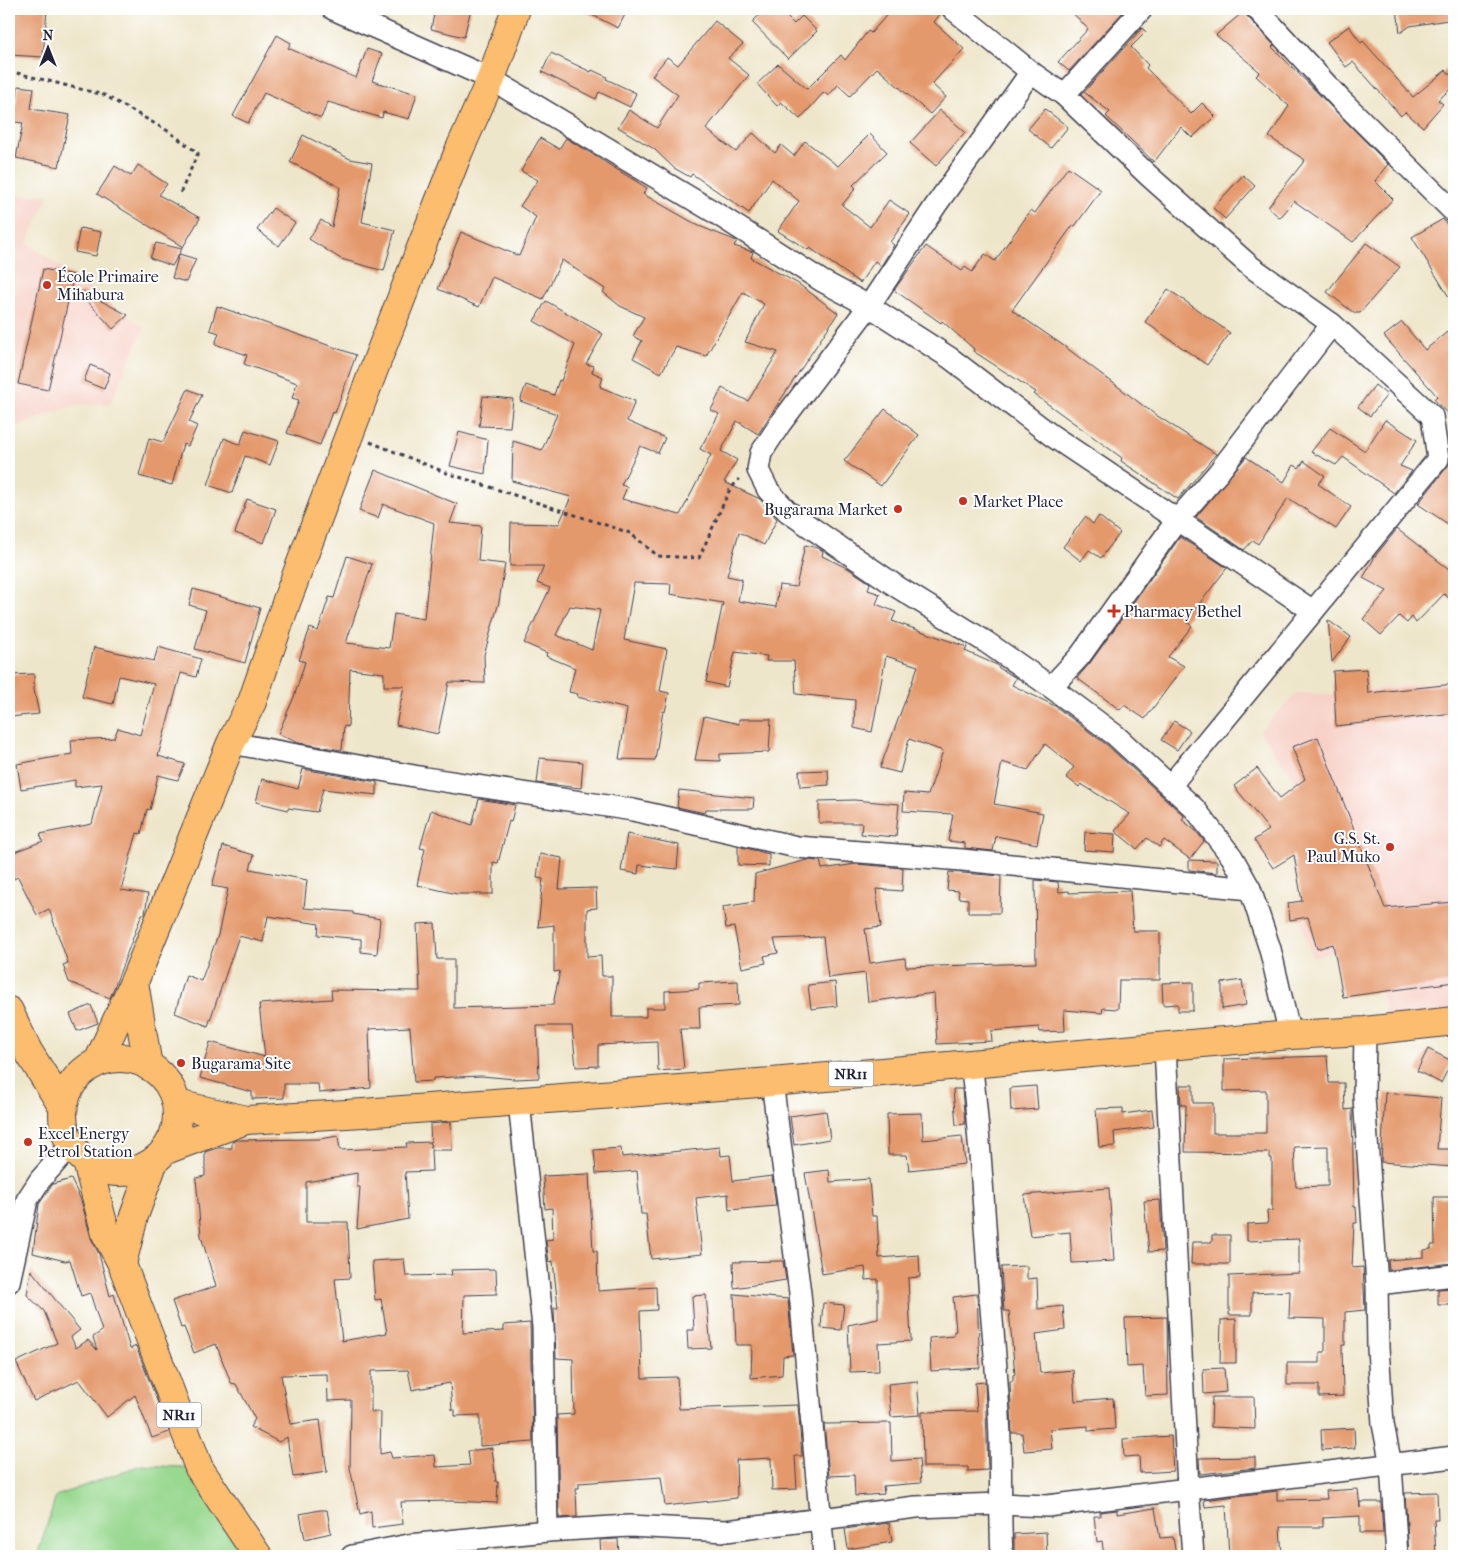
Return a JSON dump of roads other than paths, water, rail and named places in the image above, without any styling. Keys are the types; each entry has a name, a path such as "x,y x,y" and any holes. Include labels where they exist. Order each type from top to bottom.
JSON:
{"main road":[{"path":"98,1062 134,982 231,743 252,702 287,600 350,433 458,153 491,79 516,9"},
{"path":"134,982 148,1066"},
{"path":"9,1011 28,1051 63,1107"},
{"name":"NR11","path":"176,1104 246,1120 519,1102 772,1082 971,1062 1290,1035 1365,1031 1454,1021"},
{"path":"122,1264 134,1216 160,1156 176,1128 176,1104 164,1078 148,1066 124,1058 98,1062 88,1068 71,1084 63,1107 63,1126 79,1153 105,1170 125,1172 145,1167 160,1156"},
{"name":"NR11","path":"160,1156 246,1120"},
{"name":"NR11","path":"79,1153 106,1234 122,1264 199,1468 258,1556"}],"street":[{"path":"333,9 491,79 714,212 822,281 869,306 950,358 1051,435 1313,611"},
{"path":"953,9 1031,72 1064,95 1149,176 1250,266 1332,324 1432,416 1438,459 1170,786"},
{"path":"1064,95 1142,9"},
{"path":"1257,9 1340,99 1454,212"},
{"path":"1031,72 942,197 869,306 761,453 758,470 768,490 788,511 899,588 986,642 1051,687 1114,735 1195,809 1232,857 1250,889 1270,949 1290,1035"},
{"path":"1051,687 1080,656 1177,520 1218,473 1332,324"},
{"path":"231,743 425,778 633,810 797,847 962,860 1250,889"},
{"path":"1365,1031 1364,1097 1377,1284 1378,1348 1383,1424 1391,1465 1397,1556"},
{"path":"1166,1047 1193,1556"},
{"path":"971,1062 980,1131 988,1272 994,1328 1000,1442 1002,1556"},
{"path":"772,1082 799,1284 824,1556"},
{"path":"519,1102 543,1327 547,1531"},
{"path":"9,1282 28,1200 40,1180 79,1153"},
{"path":"1377,1284 1454,1275"},
{"path":"352,1556 409,1545 547,1531 628,1526 726,1531 916,1507 1000,1504 1047,1506 1188,1487 1391,1465 1454,1456"}],"place":[{"name":"École Primaire Mihabura","path":"47,285"},
{"name":"Market Place","path":"963,501"},
{"name":"Bugarama Market","path":"898,509"},
{"name":"Pharmacy Bethel","path":"1114,611"},
{"name":"G.S. St. Paul Muko","path":"1390,847"},
{"name":"Bugarama Site","path":"181,1063"},
{"name":"Excel Energy Petrol Station","path":"28,1142"}]}
